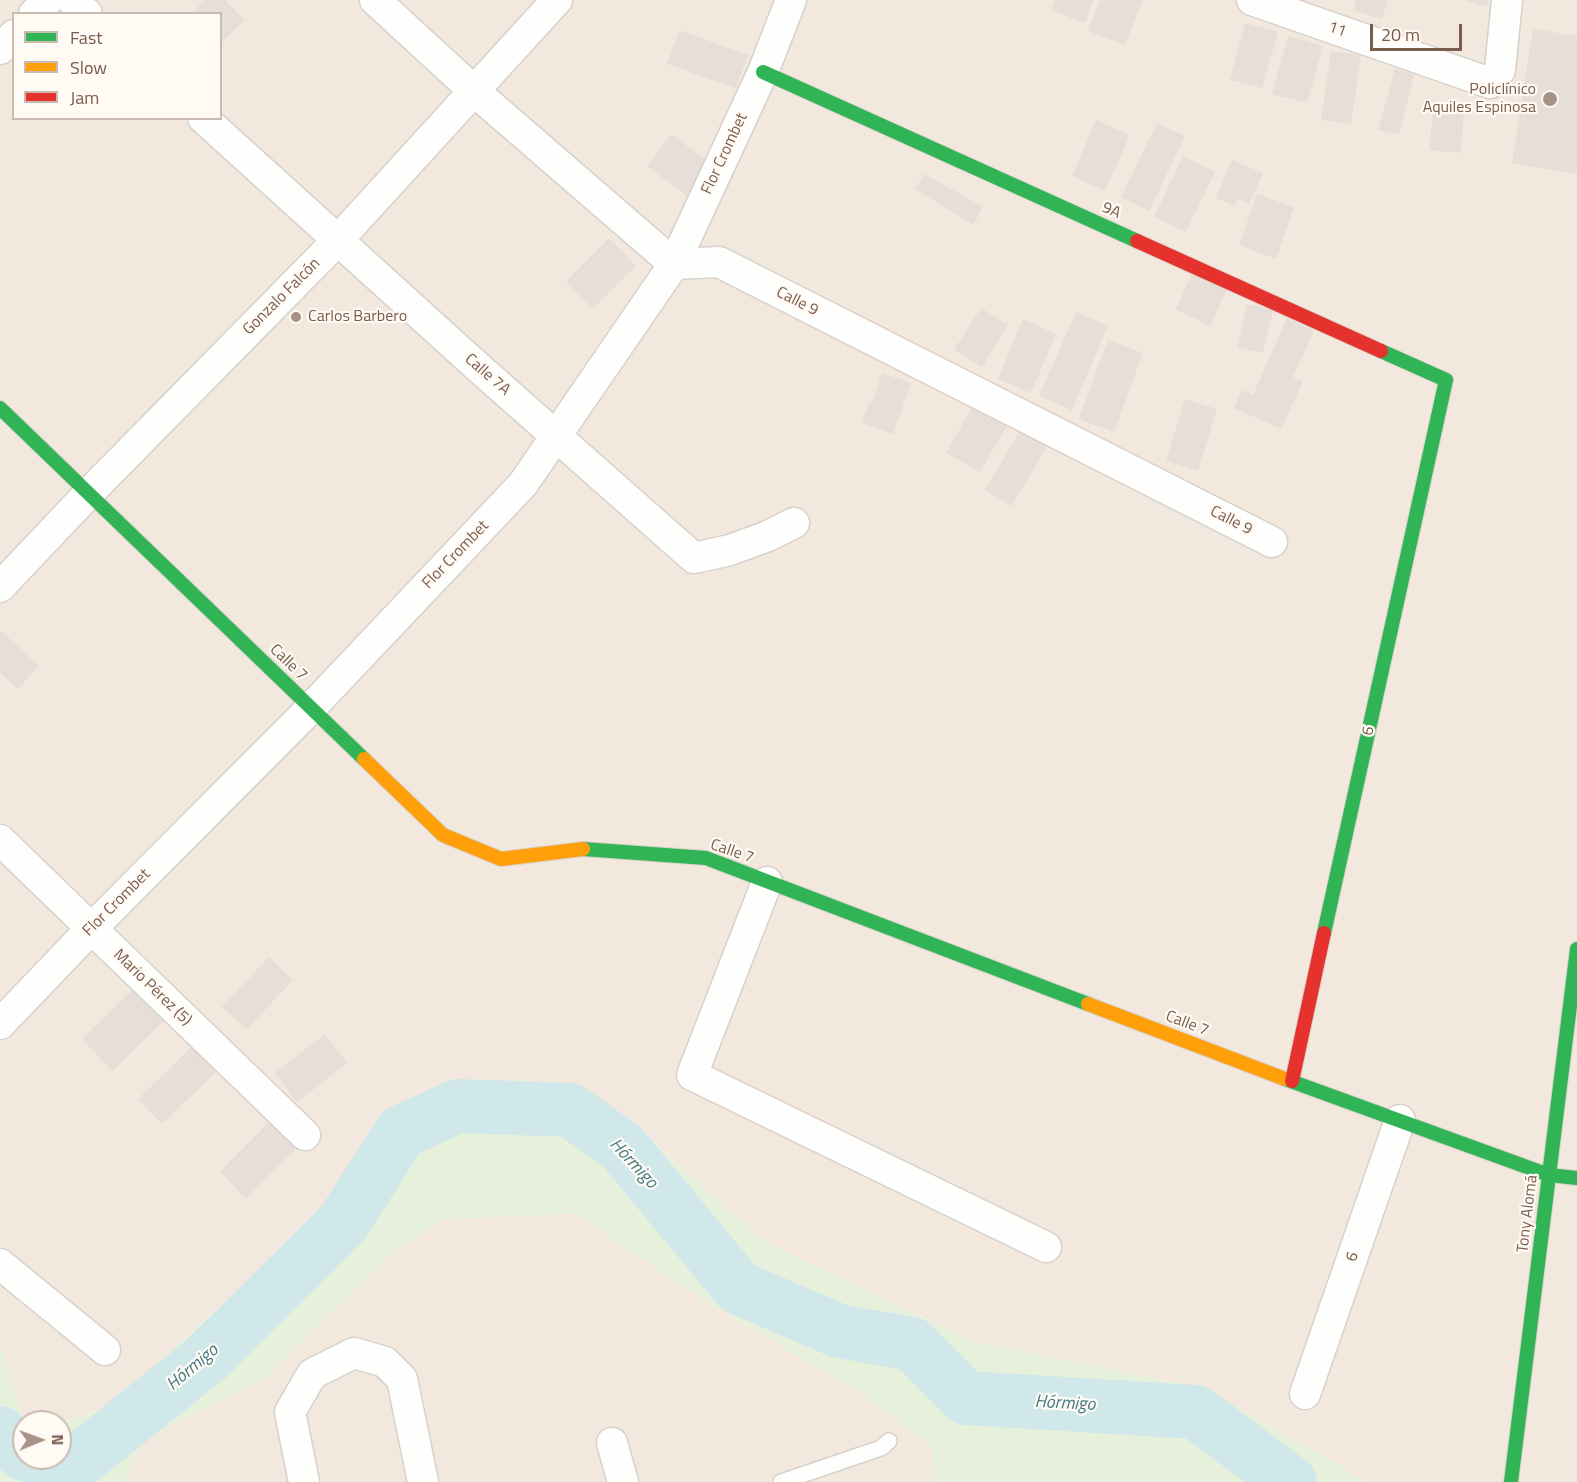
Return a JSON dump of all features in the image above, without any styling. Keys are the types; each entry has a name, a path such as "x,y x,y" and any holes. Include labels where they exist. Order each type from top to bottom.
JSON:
{"street":[{"path":"36,12 48,0"},
{"path":"72,0 85,12"},
{"path":"375,0 474,91 674,264"},
{"name":"Gonzalo Falcón","path":"0,587 89,493 337,241 557,0"},
{"name":"Flor Crombet","path":"0,1024 311,708 524,484 674,264 763,72 791,0"},
{"name":"11","path":"1252,0 1490,83 1500,70 1507,0"},
{"path":"0,49 12,37"},
{"name":"9A","path":"763,72 1446,380"},
{"name":"Calle 7A","path":"205,120 337,241 694,558 730,550 768,536 794,523"},
{"name":"Calle 9","path":"674,264 719,262 1272,542"},
{"name":"6","path":"1292,1081 1446,380"},
{"name":"Calle 7","path":"0,408 443,835 501,860 590,848 706,858 1292,1081 1549,1175 1577,1178"},
{"name":"Mario Pérez (5)","path":"0,840 305,1135"},
{"path":"767,882 692,1075 1046,1247"},
{"name":"Tony Alomá","path":"1510,1482 1577,949"},
{"name":"6","path":"1305,1394 1400,1120"},
{"path":"0,1264 105,1350"},
{"path":"304,1482 290,1412 312,1374 354,1353 385,1362 402,1379 423,1482"},
{"path":"612,1443 623,1482"}],"lane":[{"path":"782,1482 881,1448 889,1441"}],"shaded area":[{"path":"0,0 1577,0 1577,1482 1368,1482 1203,1388 973,1341 766,1243 638,1127 391,1125 305,1232 203,1321 112,1407 72,1418 72,1410 20,1410 0,1344"},
{"path":"576,1214 703,1300 863,1394 931,1445 935,1482 125,1482 142,1440 262,1381 396,1249 445,1219"}],"green space":[{"path":"524,1079 638,1127 766,1243 973,1341 1203,1388 1368,1482 935,1482 931,1445 863,1394 703,1300 575,1214 445,1219 396,1249 262,1381 142,1440 125,1482 0,1482 0,1344 20,1410 12,1410 12,1470 72,1470 72,1418 112,1407 203,1321 305,1232 391,1125 426,1092"}],"building":[{"path":"205,0 225,0 245,20 222,42 222,12 193,12"},
{"path":"1055,0 1093,0 1085,23 1051,10"},
{"path":"1100,0 1143,0 1125,45 1088,31"},
{"path":"1356,0 1388,0 1382,19 1354,11"},
{"path":"1464,0 1489,0 1487,7"},
{"path":"1245,23 1278,32 1262,88 1230,80"},
{"name":"Policlínico Aquiles Espinosa","path":"1533,29 1577,36 1577,174 1512,163"},
{"path":"679,30 748,55 736,88 667,64"},
{"path":"1288,36 1323,46 1307,103 1272,94"},
{"path":"1331,51 1361,55 1351,124 1321,120"},
{"path":"1395,69 1414,74 1399,135 1378,130"},
{"path":"1434,103 1465,106 1460,153 1429,150"},
{"path":"1096,120 1130,135 1105,191 1072,176"},
{"path":"1157,123 1185,136 1149,211 1121,197"},
{"path":"671,134 714,166 690,198 647,166"},
{"path":"1183,156 1215,172 1186,232 1154,217"},
{"path":"1232,160 1263,173 1249,204 1238,199 1235,206 1216,198"},
{"path":"924,174 982,206 974,225 915,189"},
{"path":"1257,194 1294,207 1276,259 1239,245"},
{"path":"609,238 636,266 593,309 566,281"},
{"path":"1193,271 1228,287 1210,326 1176,309"},
{"path":"1247,304 1273,310 1263,353 1237,347"},
{"path":"981,308 1008,325 982,367 954,350"},
{"path":"1076,312 1108,326 1072,410 1039,396"},
{"path":"1287,318 1314,331 1293,377 1303,381 1281,429 1234,408 1242,390 1253,395"},
{"path":"1023,319 1056,334 1031,393 998,379"},
{"path":"1108,340 1143,353 1114,432 1079,419"},
{"path":"882,373 911,383 893,434 862,423 869,402 872,403"},
{"path":"1185,399 1217,409 1198,471 1166,461"},
{"path":"974,404 1008,424 980,472 946,453"},
{"path":"1022,428 1049,444 1011,506 985,490"},
{"path":"0,630 39,666 18,689 0,673"},
{"path":"269,957 293,980 247,1029 222,1007"},
{"path":"133,989 164,1021 112,1071 82,1039"},
{"path":"325,1034 347,1063 297,1102 275,1073"},
{"path":"192,1047 216,1072 162,1124 138,1099"},
{"path":"272,1119 298,1146 246,1199 220,1171"}],"waterway":[{"name":"Hórmigo","path":"72,1466 207,1358 343,1223 401,1132 458,1106 570,1110 622,1147 739,1288 839,1331 912,1344 966,1398 1196,1412 1290,1482"},
{"name":"Hórmigo","path":"0,1433 12,1444"}],"traffic: fast":[{"path":"763,72 1137,241"},
{"path":"1324,933 1446,380 1381,351"},
{"path":"0,408 364,759"},
{"path":"583,849 706,858 1088,1004"},
{"path":"1511,1482 1577,949"},
{"path":"1285,1079 1549,1175 1577,1178"}],"traffic: slow":[{"path":"364,759 443,835 501,859 583,849"},
{"path":"1088,1004 1285,1079"}],"traffic: jam":[{"path":"1137,241 1381,351"},
{"path":"1292,1081 1324,933"}],"place":[{"name":"Policlínico Aquiles Espinosa","path":"1550,99"},
{"name":"Carlos Barbero","path":"296,317"}]}
